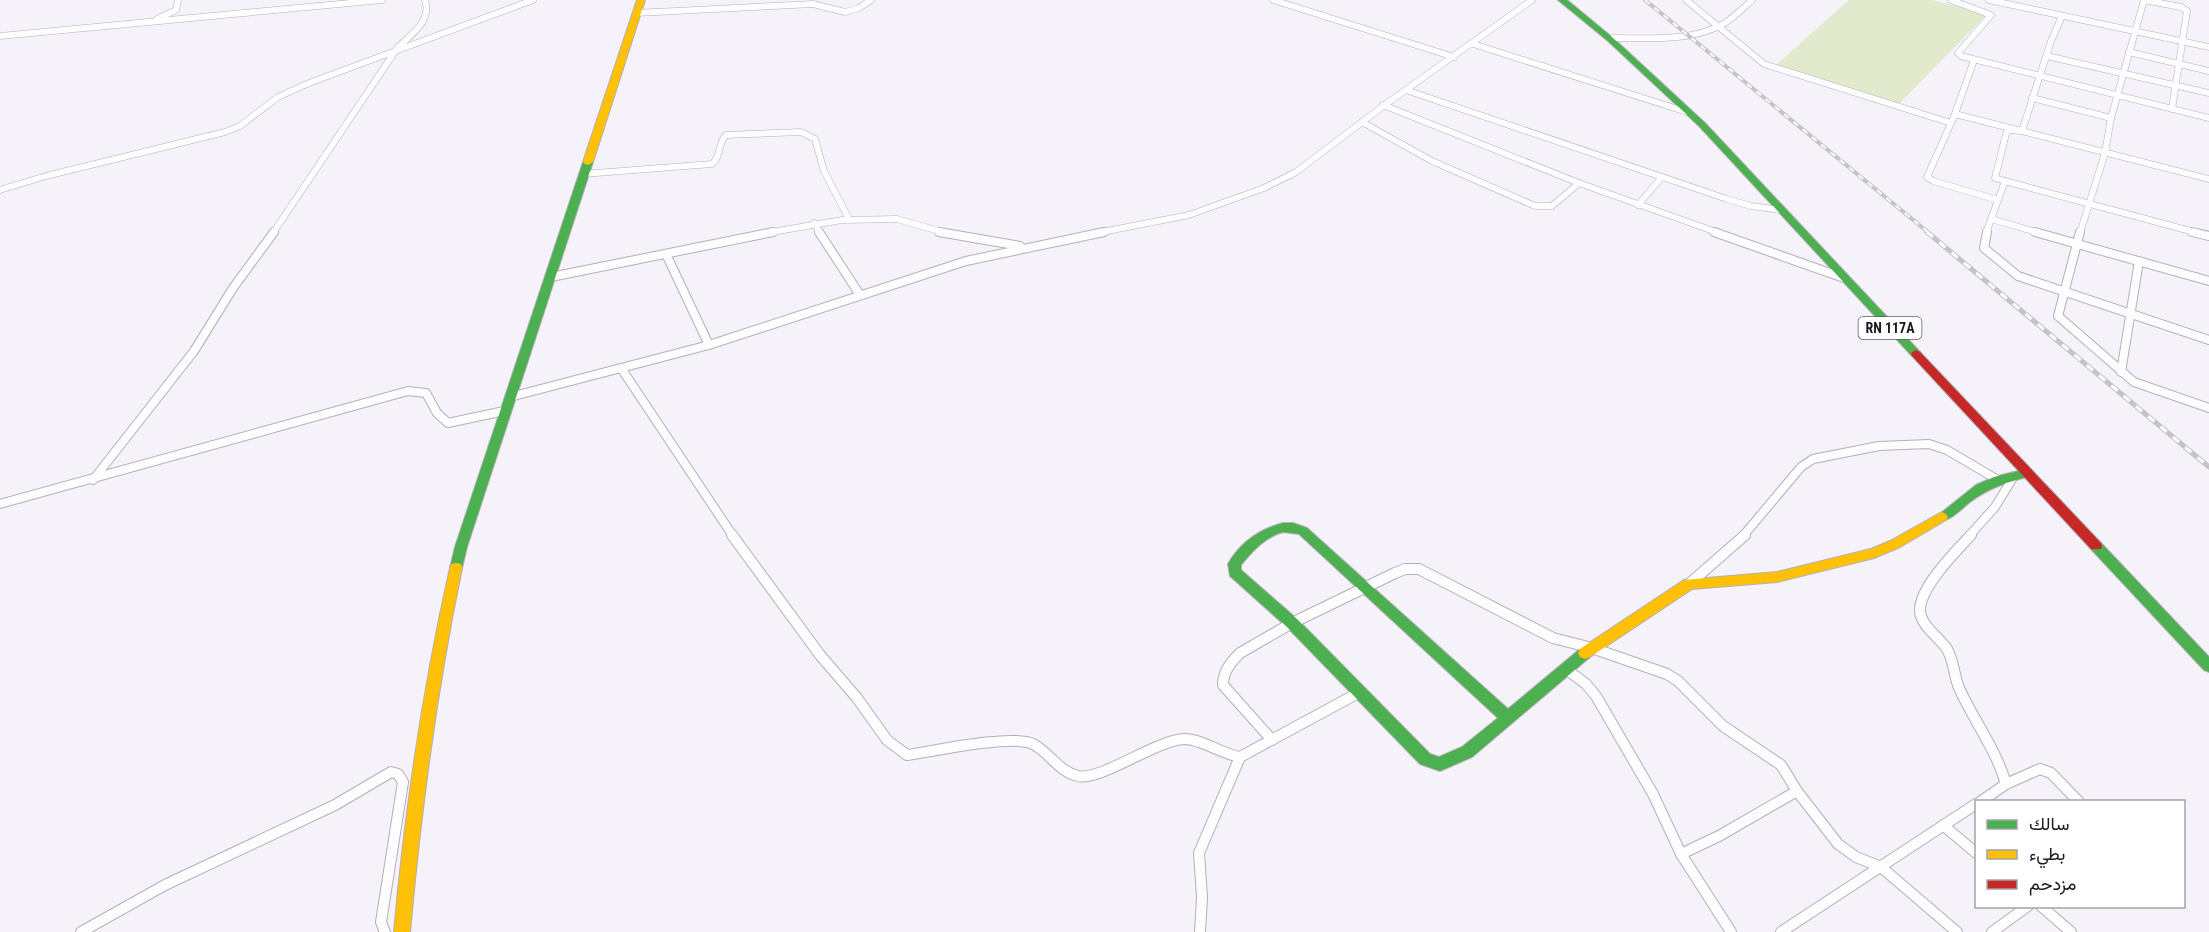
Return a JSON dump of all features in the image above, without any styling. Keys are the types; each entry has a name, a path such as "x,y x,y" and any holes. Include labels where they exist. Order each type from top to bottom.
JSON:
{"main road":[{"path":"402,932 409,847 429,706 444,616 461,547 640,0"},
{"name":"RN 117A","path":"1562,0 1613,38 1690,113 1844,278 2020,475 2209,666"},
{"path":"1508,718 1303,531 1284,526 1274,530 1234,564 1233,570 1292,623 1413,748 1425,759 1436,763 1447,762 1467,752 1508,718 1566,669 1592,648 1689,584 1777,577 1874,553 1895,544 1938,519 1980,488 1998,480 2020,475"}],"street":[{"path":"150,23 176,10 178,0"},
{"path":"0,36 382,0"},
{"path":"93,480 194,351 233,288 263,249 306,181 397,49 424,22 428,9 425,0"},
{"path":"0,190 46,176 225,132 240,126 284,94 397,49 533,0"},
{"path":"636,13 813,4 845,12 859,8 871,0"},
{"path":"1273,0 1454,57"},
{"path":"510,396 709,345 966,261 1189,215 1264,188 1296,172 1383,105 1473,44 1532,0"},
{"path":"1686,0 1717,27 1772,67 1951,123"},
{"path":"1613,38 1688,34 1717,27 1752,0"},
{"path":"1951,0 1992,15 1958,52 1960,56 2209,118"},
{"path":"1989,0 2209,47"},
{"path":"2172,109 2187,10 2153,1 2142,2 2116,96 2105,153 2088,203 2058,317 2138,384 2209,408"},
{"path":"2022,131 2062,16"},
{"path":"1473,44 1690,113"},
{"path":"2129,52 2209,71"},
{"path":"2047,56 2209,93"},
{"path":"1974,60 1955,114 1928,178 1998,200"},
{"path":"1406,90 1744,204 1781,210"},
{"path":"2032,98 2111,118"},
{"path":"1383,105 1579,183 1844,278"},
{"path":"1955,114 2209,179"},
{"path":"1362,122 1432,161 1535,206 1552,206 1579,183"},
{"path":"2022,131 2008,130 1995,178 2209,236"},
{"path":"583,174 709,165 716,161 722,139 726,135 801,132 815,139 824,171 849,219"},
{"path":"1638,205 1662,177"},
{"path":"2005,181 1984,240 1986,250 2016,275 2209,340"},
{"path":"551,277 814,223 849,219 907,220 940,232 1025,247"},
{"path":"1991,219 2209,281"},
{"path":"814,223 860,295"},
{"path":"666,254 709,345"},
{"path":"2121,372 2139,261"},
{"path":"621,368 731,534 819,655 857,698 887,740 899,751 915,755 1014,740 1033,744 1064,769 1078,776 1092,775 1167,742 1185,739 1195,740 1240,758"},
{"path":"0,504 93,480 239,435 408,391 417,390 432,397 438,416 448,423 504,411"},
{"path":"1689,584 1748,532 1801,467 1813,459 1879,446 1929,444 1947,450 1998,480"},
{"path":"2006,784 1997,753 1958,686 1952,658 1942,641 1922,617 1920,610 1929,589 1963,542 2020,475"},
{"path":"1272,740 1226,690 1223,680 1228,667 1240,653 1292,623 1406,569 1419,570 1546,635 1653,667 1678,681 1723,726 1781,765 1797,791 1838,844 1856,857 1881,867 1957,932"},
{"path":"1566,669 1586,684 1596,696 1653,794 1681,854 1714,910 1731,932"},
{"path":"1200,932 1202,897 1199,854 1240,758 1360,692"},
{"path":"1981,800 2006,784 2034,771 2046,770 2078,800"},
{"path":"81,932 111,912 328,810 391,772 398,774 403,782 381,922 385,932"},
{"path":"1681,854 1719,836 1797,791"},
{"path":"1781,932 1975,804"},
{"path":"1943,825 1975,851"},
{"path":"1992,932 2025,908"},
{"path":"2043,908 2071,932"}],"green space":[{"path":"1849,0 1932,0 1987,14 1898,105 1775,66"}],"railway":[{"path":"1645,0 1929,233"},
{"path":"1927,232 2209,467"}],"traffic: fast":[{"path":"1562,0 1611,39 1702,124 1916,354"},
{"path":"456,568 588,162"},
{"path":"1942,517 1980,488 1998,480 2026,473"},
{"path":"1508,718 1303,531 1293,528 1273,530 1256,541 1234,564 1235,572 1292,623 1413,748 1425,759 1440,764 1467,752 1585,653"},
{"path":"2096,546 2209,666"}],"traffic: slow":[{"path":"588,162 641,0"},
{"path":"1585,653 1689,584 1777,577 1874,553 1895,544 1942,517"},
{"path":"402,932 423,749 456,568"}],"traffic: jam":[{"path":"1916,354 2096,546"}]}
